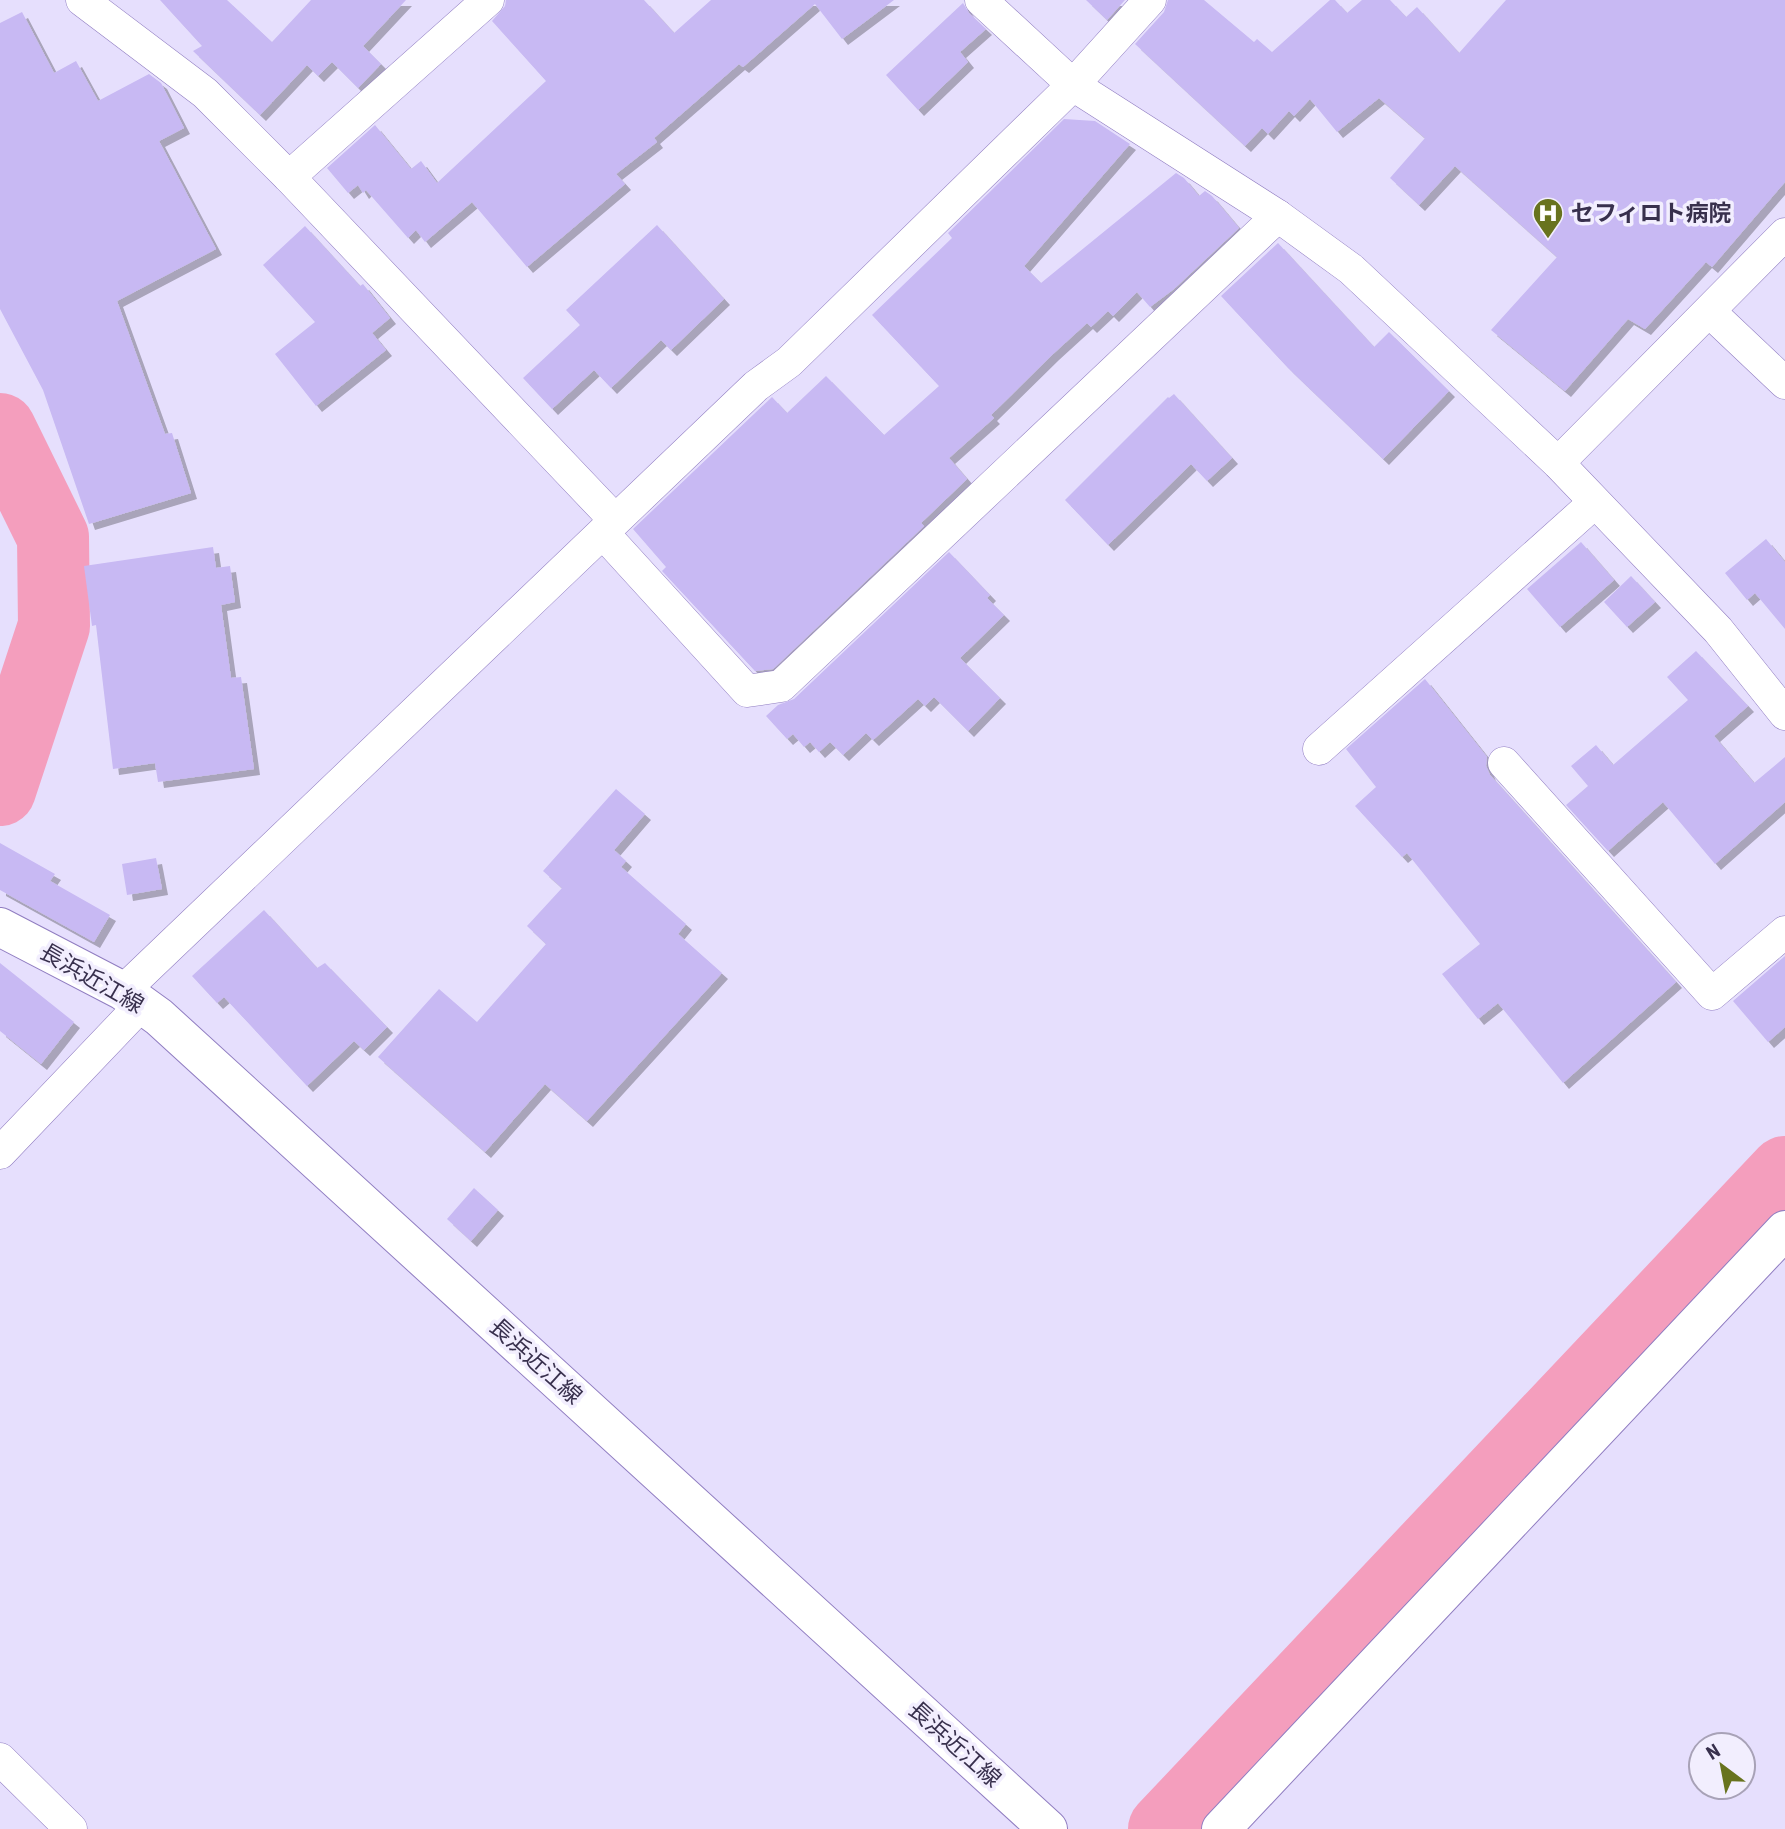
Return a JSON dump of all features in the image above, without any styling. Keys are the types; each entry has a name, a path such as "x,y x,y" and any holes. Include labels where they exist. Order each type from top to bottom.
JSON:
{"main road":[{"name":"長浜近江線","path":"0,927 132,998 159,1017 1048,1829"},
{"path":"1221,1829 1785,1230"}],"street":[{"path":"82,0 205,93 289,177 609,526 747,691 781,686 1278,216"},
{"path":"289,177 488,0"},
{"path":"981,0 1073,85 1278,216 1351,269 1558,463 1718,630 1785,715"},
{"path":"0,1153 132,998 609,526 756,386 789,362 1073,85 1150,0"},
{"path":"1558,463 1785,234"},
{"path":"1710,312 1785,383"},
{"path":"1319,749 1594,503"},
{"path":"1504,763 1712,994 1785,932"},
{"path":"0,1759 71,1829"}],"building":[{"path":"160,0 227,0 272,42 311,0 406,0 363,46 381,64 358,88 332,62 318,76 307,65 260,115 193,51 202,46"},
{"path":"506,0 644,0 674,33 711,0 894,0 842,39 815,4 743,67 739,64 654,138 657,142 616,174 625,184 527,267 472,202 425,242 416,230 408,238 366,190 363,193 358,185 348,193 327,168 375,125 411,169 421,161 437,183 546,81 492,21 505,6"},
{"path":"1086,0 1125,0 1107,20"},
{"name":"セフィロト病院","path":"1168,0 1204,0 1254,42 1257,39 1272,52 1330,0 1335,0 1347,13 1362,0 1390,0 1406,17 1417,7 1459,53 1506,0 1785,0 1785,182 1712,267 1706,262 1645,329 1628,319 1565,391 1491,330 1557,257 1455,166 1419,205 1390,178 1425,138 1379,98 1337,132 1310,99 1294,116 1289,111 1268,134 1262,128 1245,146 1135,44 1164,12"},
{"path":"963,3 969,13 986,29 960,52 968,62 918,110 886,75"},
{"path":"22,12 54,73 76,61 98,101 149,74 161,83 184,128 159,141 216,249 117,301 165,434 172,433 191,493 89,524 43,390 0,309 0,23"},
{"path":"1064,119 1095,121 1130,144 1024,266 1041,283 1176,173 1184,178 1199,196 1205,191 1212,196 1239,228 1174,289 1150,307 1137,292 1113,316 1108,311 1091,327 1087,323 1053,354 991,415 994,418 949,458 967,479 921,523 924,526 773,669 755,671 662,571 666,567 633,529 772,397 787,413 826,376 884,435 939,386 872,315 952,238 948,233"},
{"path":"657,225 724,299 671,350 661,340 611,388 594,370 552,409 523,378 580,325 566,310"},
{"path":"305,226 360,286 363,284 390,318 372,333 386,350 316,406 275,354 315,322 263,265"},
{"path":"1278,243 1374,347 1389,332 1449,391 1383,459 1288,368 1221,296"},
{"path":"1174,394 1232,458 1207,481 1191,464 1108,545 1065,500"},
{"path":"1766,539 1785,562 1785,629 1755,593 1747,600 1725,573"},
{"path":"1581,542 1614,580 1560,627 1527,589"},
{"path":"213,547 216,568 230,566 235,602 221,605 231,678 241,677 254,769 158,782 155,763 113,769 96,625 92,626 84,566"},
{"path":"949,552 990,595 987,598 1004,615 960,658 1000,698 968,731 934,697 925,706 918,699 873,740 866,733 843,755 830,742 819,752 810,742 804,747 793,734 787,739 766,716 778,705 794,699"},
{"path":"1631,576 1655,602 1627,627 1604,602"},
{"path":"1696,651 1748,706 1714,736 1754,783 1785,757 1785,802 1715,864 1663,802 1608,851 1566,805 1588,786 1571,766 1596,745 1613,765 1688,700 1667,677"},
{"path":"1425,679 1487,757 1486,766 1490,775 1676,982 1563,1083 1498,1003 1478,1019 1442,974 1480,944 1407,853 1402,857 1355,806 1376,787 1346,749"},
{"path":"616,789 645,814 614,850 626,861 621,867 686,924 678,934 722,973 587,1121 545,1084 485,1152 378,1057 439,989 477,1022 546,944 527,926 562,888 543,871"},
{"path":"0,843 55,874 50,881 110,915 94,942 0,890"},
{"path":"156,858 162,889 127,895 122,864"},
{"path":"264,910 317,968 325,963 387,1027 364,1050 354,1041 307,1086 224,997 217,1003 192,976"},
{"path":"1785,956 1785,1027 1768,1042 1733,1001"},
{"path":"0,963 74,1022 41,1064 0,1031"},
{"path":"474,1188 498,1210 471,1241 447,1219"}],"waterway":[{"path":"0,429 53,537 54,626 0,790"},
{"path":"1164,1829 1785,1172"}],"place":[{"name":"セフィロト病院","path":"1548,240"}]}
